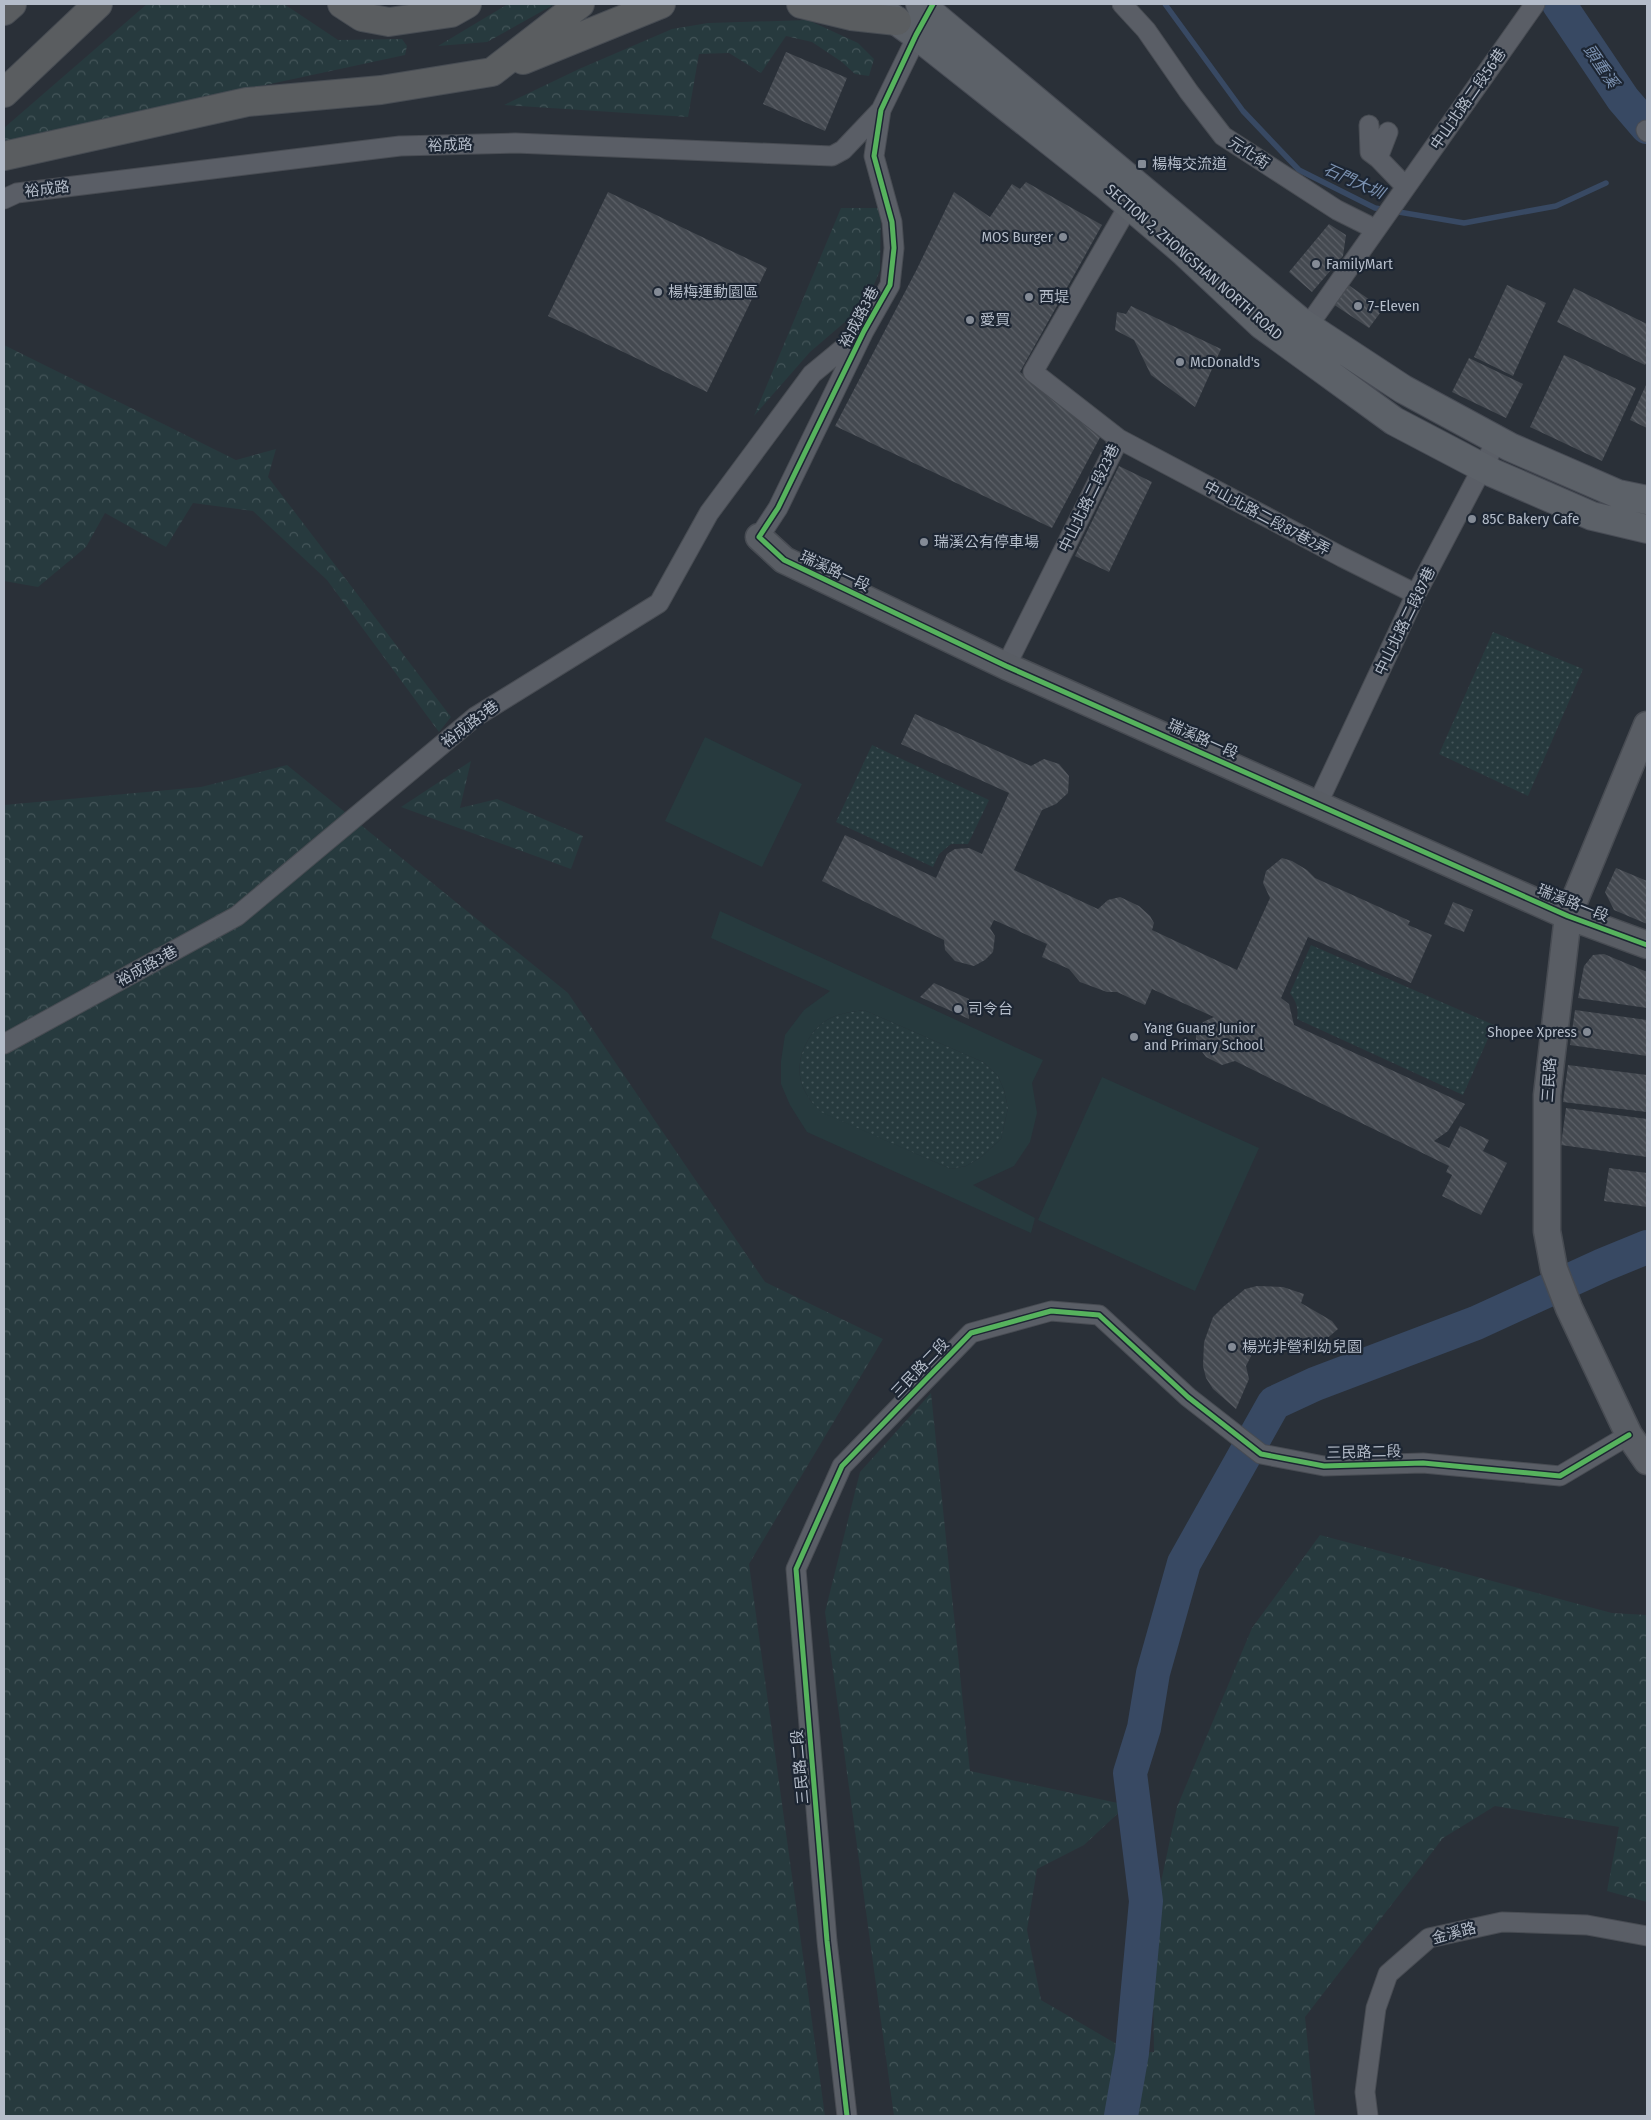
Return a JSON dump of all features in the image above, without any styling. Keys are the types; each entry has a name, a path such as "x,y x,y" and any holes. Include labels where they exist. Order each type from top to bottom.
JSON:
{"highway":[{"path":"4,11 12,4"},
{"path":"4,93 98,4"},
{"path":"342,4 362,17 389,22 451,13 467,4"},
{"path":"492,72 580,4"},
{"path":"4,156 247,102 381,90 492,72 661,4"},
{"path":"801,4 906,28"}],"main road":[{"name":"SECTION 2, ZHONGSHAN NORTH ROAD","path":"873,4 906,28 1129,205 1183,251 1262,325 1394,421 1483,468 1592,516 1647,529"},
{"name":"SECTION 2, ZHONGSHAN NORTH ROAD","path":"928,6 1308,326 1403,389 1497,440 1618,494 1647,500"}],"street":[{"name":"元化街","path":"1122,4 1146,30 1189,92 1224,136 1336,210 1374,224"},
{"name":"中山北路二段56巷","path":"1374,224 1404,191 1535,4"},
{"name":"裕成路3巷","path":"759,537 778,508 864,331 890,285 894,248 892,222 874,156 881,110 906,28 928,6"},
{"name":"裕成路","path":"4,199 18,193 400,146 514,143 832,156 844,150 881,110"},
{"path":"1369,125 1370,152 1378,158 1404,191"},
{"path":"1378,158 1388,132"},
{"name":"中山北路二段23巷","path":"1006,666 1119,439 1033,372 1129,205"},
{"path":"1308,326 1374,224"},
{"name":"裕成路3巷","path":"4,1044 237,916 475,716 659,603 709,513 812,374 864,331"},
{"name":"中山北路二段87巷2弄","path":"1119,439 1333,553 1416,594"},
{"name":"中山北路二段87巷","path":"1317,805 1416,594 1497,440"},
{"name":"瑞溪路一段","path":"759,537 784,560 1006,666 1568,916 1647,945"},
{"name":"三民路","path":"1647,725 1568,916 1546,1095 1547,1231 1554,1269 1569,1308 1629,1434 1647,1461"},
{"name":"三民路二段","path":"847,2116 827,1941 796,1569 842,1466 971,1333 1051,1311 1099,1314 1194,1402 1262,1454 1324,1466 1423,1463 1560,1476 1629,1434"},
{"name":"金溪路","path":"1368,2116 1366,2092 1376,2008 1388,1974 1429,1938 1502,1922 1587,1925 1647,1936"}],"green space":[{"path":"147,4 284,4 338,40 402,39 407,46 405,55 4,141 4,128"},
{"path":"508,4 555,4 487,42 438,46"},
{"path":"808,20 858,43 874,59 869,76 855,74 842,62 812,42 786,36 761,73 729,53 699,54 688,117 504,105 579,69 672,29 708,23"},
{"path":"841,208 881,208 880,270 866,304 810,352 754,416"},
{"path":"4,345 236,460 276,449 268,477 451,717 439,732 327,580 253,511 193,503 166,547 105,513 86,547 38,587 4,581"},
{"path":"1493,632 1583,669 1528,796 1439,754"},
{"path":"705,737 802,784 762,867 665,821"},
{"path":"872,745 989,800 968,844 951,844 939,854 933,867 836,822"},
{"path":"471,761 460,808 497,799 583,836 571,869 401,807"},
{"path":"287,765 568,993 765,1282 883,1339 749,1564 825,2116 4,2116 4,805 201,787"},
{"path":"720,911 1043,1060 1032,1083 1037,1113 1030,1142 1014,1166 973,1185 1035,1218 1031,1233 807,1132 790,1105 781,1084 781,1061 785,1035 804,1010 830,991 711,938","holes":["864,1010 983,1062 998,1076 1004,1090 1008,1108 1001,1139 980,1158 966,1166 951,1169 821,1112 811,1101 800,1078 803,1050 813,1033 827,1020 845,1013"]},
{"path":"1311,945 1494,1025 1463,1095 1297,1019 1298,1012 1290,993"},
{"path":"864,1010 983,1062 998,1076 1004,1090 1008,1108 1001,1139 980,1158 966,1166 951,1169 821,1113 807,1094 800,1078 803,1050 813,1033 827,1020 840,1014"},
{"path":"1102,1077 1259,1148 1195,1291 1038,1220"},
{"path":"931,1393 970,1771 1127,1805 1084,1845 1037,1869 1027,1930 1041,2000 1132,2053 1154,2052 1152,1924 1177,1807 1252,1628 1320,1535 1612,1613 1647,1615 1647,1902 1607,1891 1619,1827 1495,1806 1443,1838 1305,2017 1315,2116 894,2116 825,1612 860,1472"}],"building":[{"path":"786,52 847,78 825,131 763,104"},
{"name":"愛買","path":"1026,182 1102,225 1020,372 1105,428 1052,528 835,426 917,269 954,192 990,217 1012,184 1020,189"},
{"name":"楊梅運動園區","path":"608,192 767,268 707,392 548,316"},
{"name":"FamilyMart","path":"1329,224 1346,235 1343,256 1312,292 1289,272"},
{"name":"7-Eleven","path":"1347,284 1383,309 1369,328 1333,304"},
{"path":"1507,285 1546,303 1513,376 1474,357"},
{"path":"1574,288 1647,324 1647,361 1645,365 1557,322"},
{"name":"McDonald's","path":"1131,306 1221,349 1195,407 1151,375 1134,340 1115,330 1117,312 1126,314"},
{"path":"1564,355 1636,388 1602,461 1530,427"},
{"path":"1469,358 1523,384 1506,418 1452,392"},
{"path":"1647,383 1647,428 1630,420"},
{"path":"1119,466 1152,482 1109,572 1075,556"},
{"path":"915,714 1031,766 1044,759 1059,764 1069,776 1068,793 1056,804 1042,810 1014,870 1098,909 1108,900 1120,897 1139,906 1150,916 1154,923 1152,930 1237,970 1270,898 1263,883 1266,871 1282,858 1292,861 1307,870 1315,878 1410,921 1408,925 1432,935 1411,983 1308,937 1281,998 1289,1004 1294,1025 1465,1104 1448,1131 1434,1141 1449,1148 1460,1126 1489,1140 1483,1151 1507,1163 1481,1215 1442,1196 1452,1175 1446,1172 1449,1166 1235,1061 1222,1065 1206,1057 1196,1044 1196,1032 1203,1022 1214,1017 1152,989 1145,1005 1117,992 1107,992 1080,982 1069,969 1042,957 1047,944 994,920 990,928 995,936 993,952 985,960 974,966 955,961 945,950 944,940 822,881 845,835 936,878 947,854 955,849 969,848 982,854 1009,793 901,744"},
{"path":"1616,868 1647,881 1647,924 1614,910 1605,892"},
{"path":"1453,902 1473,910 1464,932 1444,924"},
{"path":"1604,954 1647,972 1647,1008 1578,998 1584,966 1593,955"},
{"name":"司令台","path":"934,983 969,999 969,1019 920,997"},
{"path":"1575,1010 1647,1020 1647,1056 1570,1045"},
{"path":"1568,1065 1647,1075 1647,1112 1563,1102"},
{"path":"1566,1108 1647,1119 1647,1157 1561,1145"},
{"path":"1609,1168 1647,1173 1647,1207 1604,1201"},
{"name":"楊光非營利幼兒園","path":"1257,1286 1283,1287 1304,1294 1301,1303 1332,1321 1338,1329 1310,1353 1277,1343 1263,1346 1252,1354 1246,1366 1249,1379 1236,1409 1213,1389 1206,1378 1203,1366 1204,1342 1213,1317 1245,1289"}],"waterway":[{"name":"石門大圳","path":"1165,4 1243,111 1299,170 1375,208 1464,223 1556,206 1606,183"},
{"name":"頭重溪","path":"1559,4 1623,99 1647,127"},
{"path":"1121,2116 1132,2053 1146,1901 1130,1773 1144,1728 1153,1673 1184,1563 1274,1403 1315,1384 1476,1323 1647,1247"}],"cycle path":[{"path":"933,4 916,35 881,110 874,156 892,222 894,248 890,285 864,331 778,508 759,537 784,560 1006,666 1568,916 1647,945"},
{"path":"847,2116 827,1941 796,1569 842,1466 971,1333 1051,1311 1099,1315 1188,1397 1261,1454 1324,1466 1423,1463 1560,1476 1629,1435"}],"place":[{"name":"楊梅交流道","path":"1142,164"},
{"name":"MOS Burger","path":"1063,237"},
{"name":"FamilyMart","path":"1316,264"},
{"name":"楊梅運動園區","path":"658,292"},
{"name":"西堤","path":"1029,297"},
{"name":"7-Eleven","path":"1358,306"},
{"name":"愛買","path":"970,320"},
{"name":"McDonald's","path":"1180,362"},
{"name":"85C Bakery Cafe","path":"1472,519"},
{"name":"瑞溪公有停車場","path":"924,542"},
{"name":"司令台","path":"958,1009"},
{"name":"Shopee Xpress","path":"1587,1032"},
{"name":"Yang Guang Junior and Primary School","path":"1134,1037"},
{"name":"楊光非營利幼兒園","path":"1232,1347"}]}
